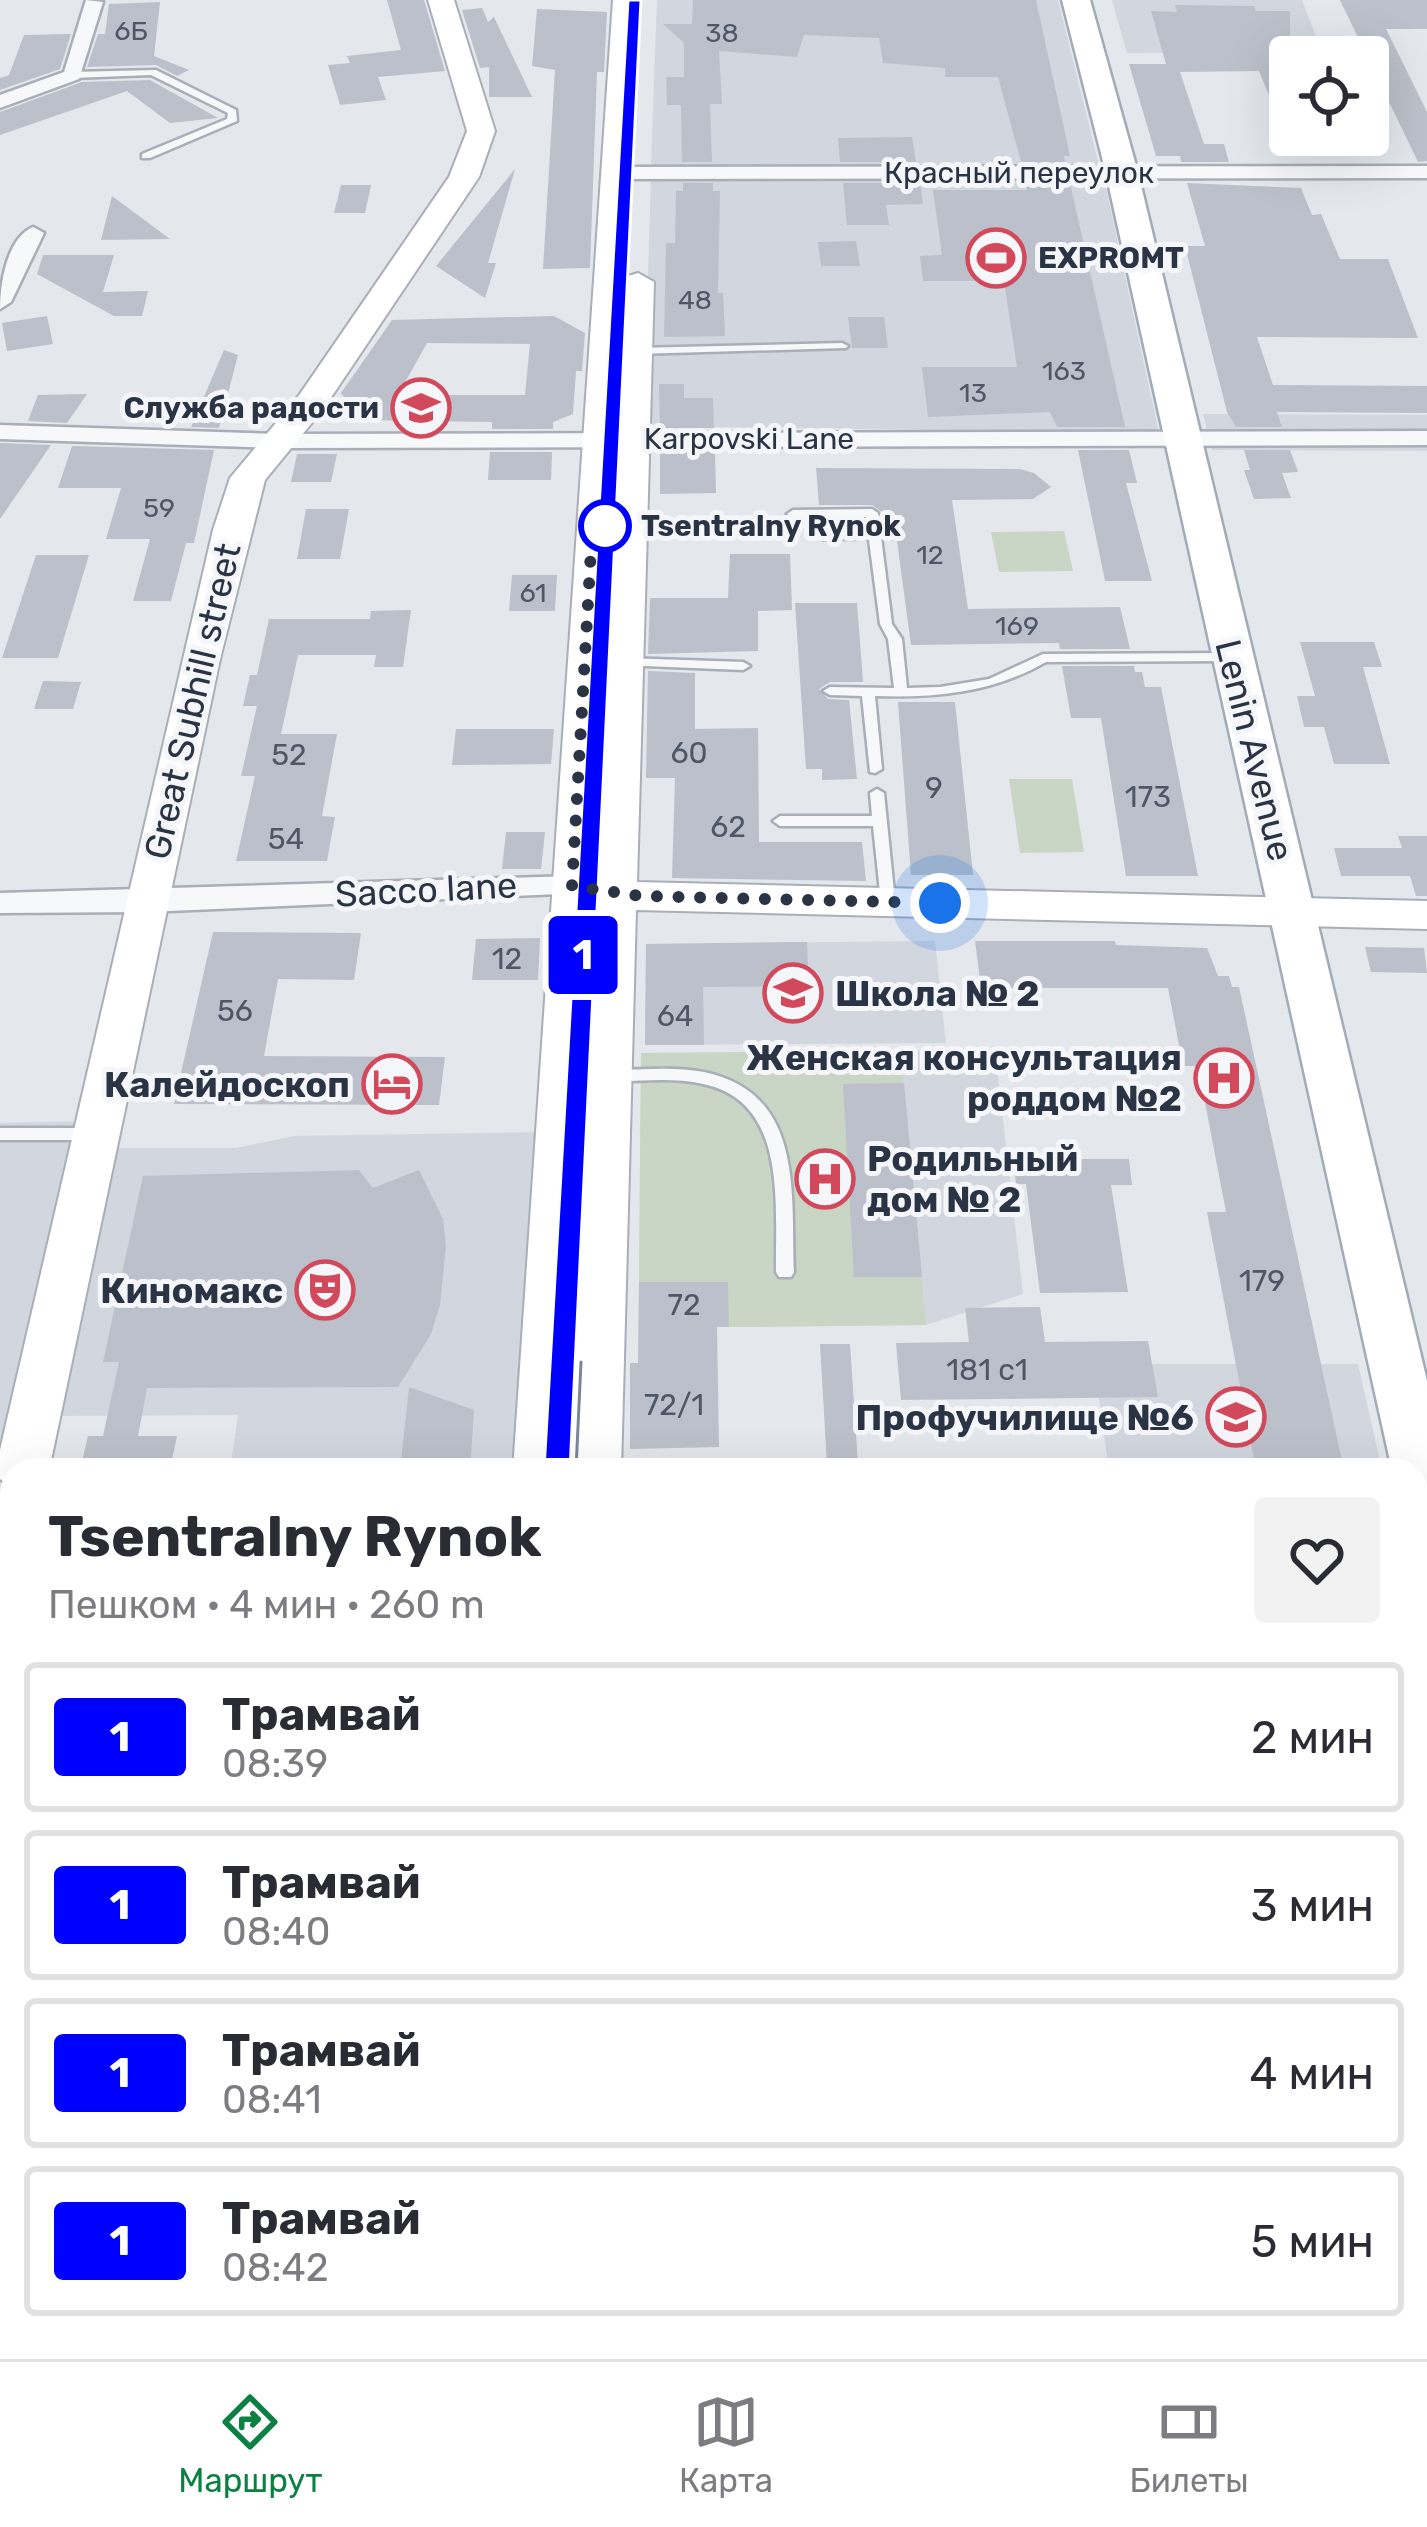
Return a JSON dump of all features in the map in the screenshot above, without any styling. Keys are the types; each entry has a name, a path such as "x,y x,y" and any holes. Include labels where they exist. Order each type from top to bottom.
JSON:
{"main road":[{"name":"Great Subhill street","path":"19,1458 231,530 248,478 312,401 464,177 481,131 441,0"},
{"path":"541,1458 594,890 624,662 615,440 636,351 627,173 626,0"},
{"path":"594,1458 608,1076 594,890 627,173 652,0"},
{"name":"Lenin Avenue","path":"1076,0 1122,173 1417,1458"},
{"name":"Sacco lane","path":"594,890 1427,915"}],"street":[{"path":"0,103 72,75 94,2"},
{"name":"Красный переулок","path":"627,173 1427,172"},
{"path":"0,302 33,232"},
{"name":"Karpovski Lane","path":"0,432 279,441 1427,438"},
{"name":"Sacco lane","path":"0,903 594,890"}],"lane":[{"path":"72,75 128,69 152,72 233,112 232,122 146,156"},
{"path":"636,351 842,346"},
{"path":"793,514 872,513 886,624 895,639 901,691"},
{"path":"830,691 984,688 1043,658 1233,657"},
{"path":"624,662 743,666"},
{"path":"868,691 875,769"},
{"path":"878,793 888,902"},
{"path":"780,821 880,821"},
{"path":"608,1076 703,1077 747,1094 767,1115 778,1142 784,1272"},
{"path":"0,1134 96,1133"}],"shaded area":[{"path":"657,0 1058,0 1099,166 657,167 651,163"},
{"path":"1112,0 1302,0 1316,36 1269,36 1269,52 1127,53"},
{"path":"1104,179 1159,433 643,426 651,182"},
{"path":"1203,414 1427,415 1427,451 1212,450"},
{"name":"Школа № 2","path":"935,941 946,1043 645,1045 646,944"},
{"name":"Родильный дом № 2","path":"995,1050 1023,1294 926,1325 729,1327 727,1282 639,1282 641,1053"},
{"path":"85,1121 8,1438 0,1438 0,1123"},
{"path":"545,1132 531,1458 232,1458 238,1415 51,1416 109,1148 236,1148 294,1136"},
{"name":"Профучилище №6","path":"1094,1364 1358,1364 1379,1458 1107,1458"}],"green space":[{"path":"1064,531 1073,571 999,572 991,532"},
{"path":"1009,779 1072,779 1084,852 1020,853"},
{"name":"Родильный дом № 2","path":"900,1051 926,1325 729,1327 727,1282 639,1282 641,1053"}],"building":[{"path":"387,0 424,0 445,71 378,77 386,100 340,105 328,65 350,63 347,56 401,50"},
{"path":"693,0 1036,0 1070,156 1064,156 1065,162 1021,162 998,77 945,77 945,68 883,63 879,38 804,35 797,57 719,51 722,104 710,104 712,162 682,162 681,105 667,105 666,77 684,77 684,43 663,24 692,24"},
{"path":"1340,0 1427,0 1427,29 1386,29 1427,112 1427,161 1418,162 1389,102 1389,36 1357,36"},
{"path":"160,2 154,56 189,70 177,76 156,65 87,67 98,34 105,34 109,4"},
{"path":"1175,5 1290,11 1290,36 1269,36 1269,95 1259,71 1180,72 1204,144 1224,144 1229,162 1181,162 1180,156 1156,156 1129,64 1166,64 1151,11 1177,12"},
{"path":"482,8 488,22 494,17 532,97 489,97 489,67 480,68 462,10"},
{"path":"537,9 607,12 604,72 597,72 590,268 543,269 555,70 532,66"},
{"path":"71,34 60,69 0,90 0,78 9,75 24,35"},
{"path":"150,80 218,118 170,123 127,91 0,135 0,112 82,82"},
{"path":"912,137 916,162 840,162 838,138"},
{"path":"515,169 488,263 496,263 485,298 436,266"},
{"path":"683,183 713,183 713,191 720,191 718,293 723,293 725,336 664,337 666,243 675,243 676,191 683,191"},
{"path":"843,183 920,183 923,204 886,205 889,225 847,225"},
{"path":"1025,183 1070,183 1125,427 1057,427 1050,412 928,417 922,367 1017,367 1004,281 923,281 920,256 942,255 933,190 1027,190"},
{"path":"1187,183 1301,188 1312,215 1321,214 1340,259 1388,259 1418,338 1257,337 1273,385 1427,386 1427,413 1277,412 1282,427 1236,427 1227,412 1185,246 1205,246"},
{"path":"341,185 371,185 365,213 334,213"},
{"path":"112,196 170,239 101,240"},
{"path":"856,241 860,266 821,266 818,242"},
{"path":"43,255 114,255 103,292 148,291 142,316 114,316 37,274"},
{"path":"47,316 53,344 7,351 2,323"},
{"path":"554,316 585,333 573,414 553,422 553,429 492,429 492,422 361,420 341,393 392,320","holes":["427,343 530,344 525,395 398,395"]},
{"path":"848,317 884,317 888,348 852,348"},
{"path":"224,350 238,355 219,428 191,427"},
{"path":"659,384 684,384 684,398 713,398 714,428 660,428"},
{"path":"87,394 67,423 28,421 38,395"},
{"path":"0,443 51,445 0,519"},
{"path":"72,446 214,450 194,543 186,543 171,601 133,601 150,539 106,539 121,488 58,488"},
{"path":"1078,450 1129,450 1137,483 1126,483 1152,581 1105,581"},
{"path":"1244,450 1290,450 1298,472 1282,473 1291,498 1254,499 1244,470 1250,470"},
{"path":"715,451 716,493 660,494 660,452"},
{"path":"490,452 552,452 551,480 488,480"},
{"path":"297,454 337,454 331,482 291,482"},
{"path":"816,468 1020,469 1034,473 1051,487 1033,499 952,500 968,609 1120,607 1130,649 1060,649 1059,643 911,645 897,541 886,541 882,512 872,505 819,505"},
{"path":"306,509 349,509 340,559 297,559"},
{"path":"820,522 862,522 865,541 822,542"},
{"path":"730,554 790,554 792,610 758,611 758,651 648,654 650,598 728,598"},
{"path":"36,555 89,555 58,658 2,658"},
{"path":"512,575 557,575 555,611 509,611"},
{"path":"795,603 857,603 863,682 830,682 819,689 828,699 849,700 857,779 822,780 822,769 806,769"},
{"path":"411,610 403,667 374,667 376,655 298,655 281,734 337,734 322,816 335,817 327,861 236,861 255,776 241,776 257,706 243,706 250,675 257,675 269,619 370,619 371,611"},
{"path":"1300,642 1374,642 1382,667 1363,667 1390,764 1334,764 1324,727 1304,727 1297,696 1315,696"},
{"path":"1062,666 1134,666 1135,672 1142,672 1145,687 1161,687 1198,876 1126,876 1101,718 1071,718"},
{"path":"648,671 695,673 695,729 758,728 759,842 862,842 866,881 672,878 675,778 646,778"},
{"path":"43,681 81,682 73,709 34,709"},
{"path":"898,702 955,702 973,875 911,875"},
{"path":"456,729 554,729 551,764 452,765"},
{"path":"506,832 545,832 541,869 502,869"},
{"path":"1398,836 1427,836 1427,896 1416,896 1410,876 1341,876 1334,848 1402,848"},
{"path":"213,932 361,933 354,980 278,979 264,1056 445,1057 439,1105 174,1104"},
{"path":"540,938 538,980 472,980 476,939"},
{"path":"975,941 1115,941 1116,945 1207,948 1218,976 1229,976 1232,987 1239,987 1341,1458 1254,1458 1207,1212 1226,1212 1198,1066 1183,1066 1168,988 981,988"},
{"path":"807,942 809,986 703,987 704,1045 645,1045 646,944"},
{"path":"1365,947 1424,948 1427,973 1371,972"},
{"path":"904,1083 922,1277 854,1277 843,1084"},
{"path":"1013,1159 1129,1159 1132,1185 1111,1185 1128,1292 1040,1293 1026,1184 1016,1184"},
{"name":"Киномакс","path":"359,1170 373,1188 419,1170 443,1219 446,1246 440,1305 431,1334 398,1387 147,1388 138,1436 177,1436 172,1458 83,1458 88,1436 103,1436 119,1362 103,1362 143,1176"},
{"path":"639,1282 728,1282 729,1327 717,1327 719,1447 630,1449 630,1363 638,1363"},
{"path":"1040,1307 1045,1342 1148,1341 1158,1397 901,1400 896,1343 969,1342 965,1308"},
{"path":"820,1344 850,1344 858,1458 827,1458"},
{"path":"409,1387 474,1410 471,1458 401,1458"}],"tram line":[{"path":"558,1458 634,0"},
{"name":"1","path":"558,1458 634,0"},
{"path":"577,1458 581,1362"}],"place":[{"name":"EXPROMT","path":"996,258"},
{"name":"Служба радости","path":"421,408"},
{"name":"Tsentralny Rynok","path":"605,526"},
{"name":"Школа № 2","path":"793,993"},
{"name":"Женская консультация роддом №2","path":"1224,1078"},
{"name":"Калейдоскоп","path":"392,1084"},
{"name":"Родильный дом № 2","path":"825,1179"},
{"name":"Киномакс","path":"325,1290"},
{"name":"Профучилище №6","path":"1236,1417"}],"route":[{"path":"605,526 593,514 572,886 641,896 940,903"}]}
